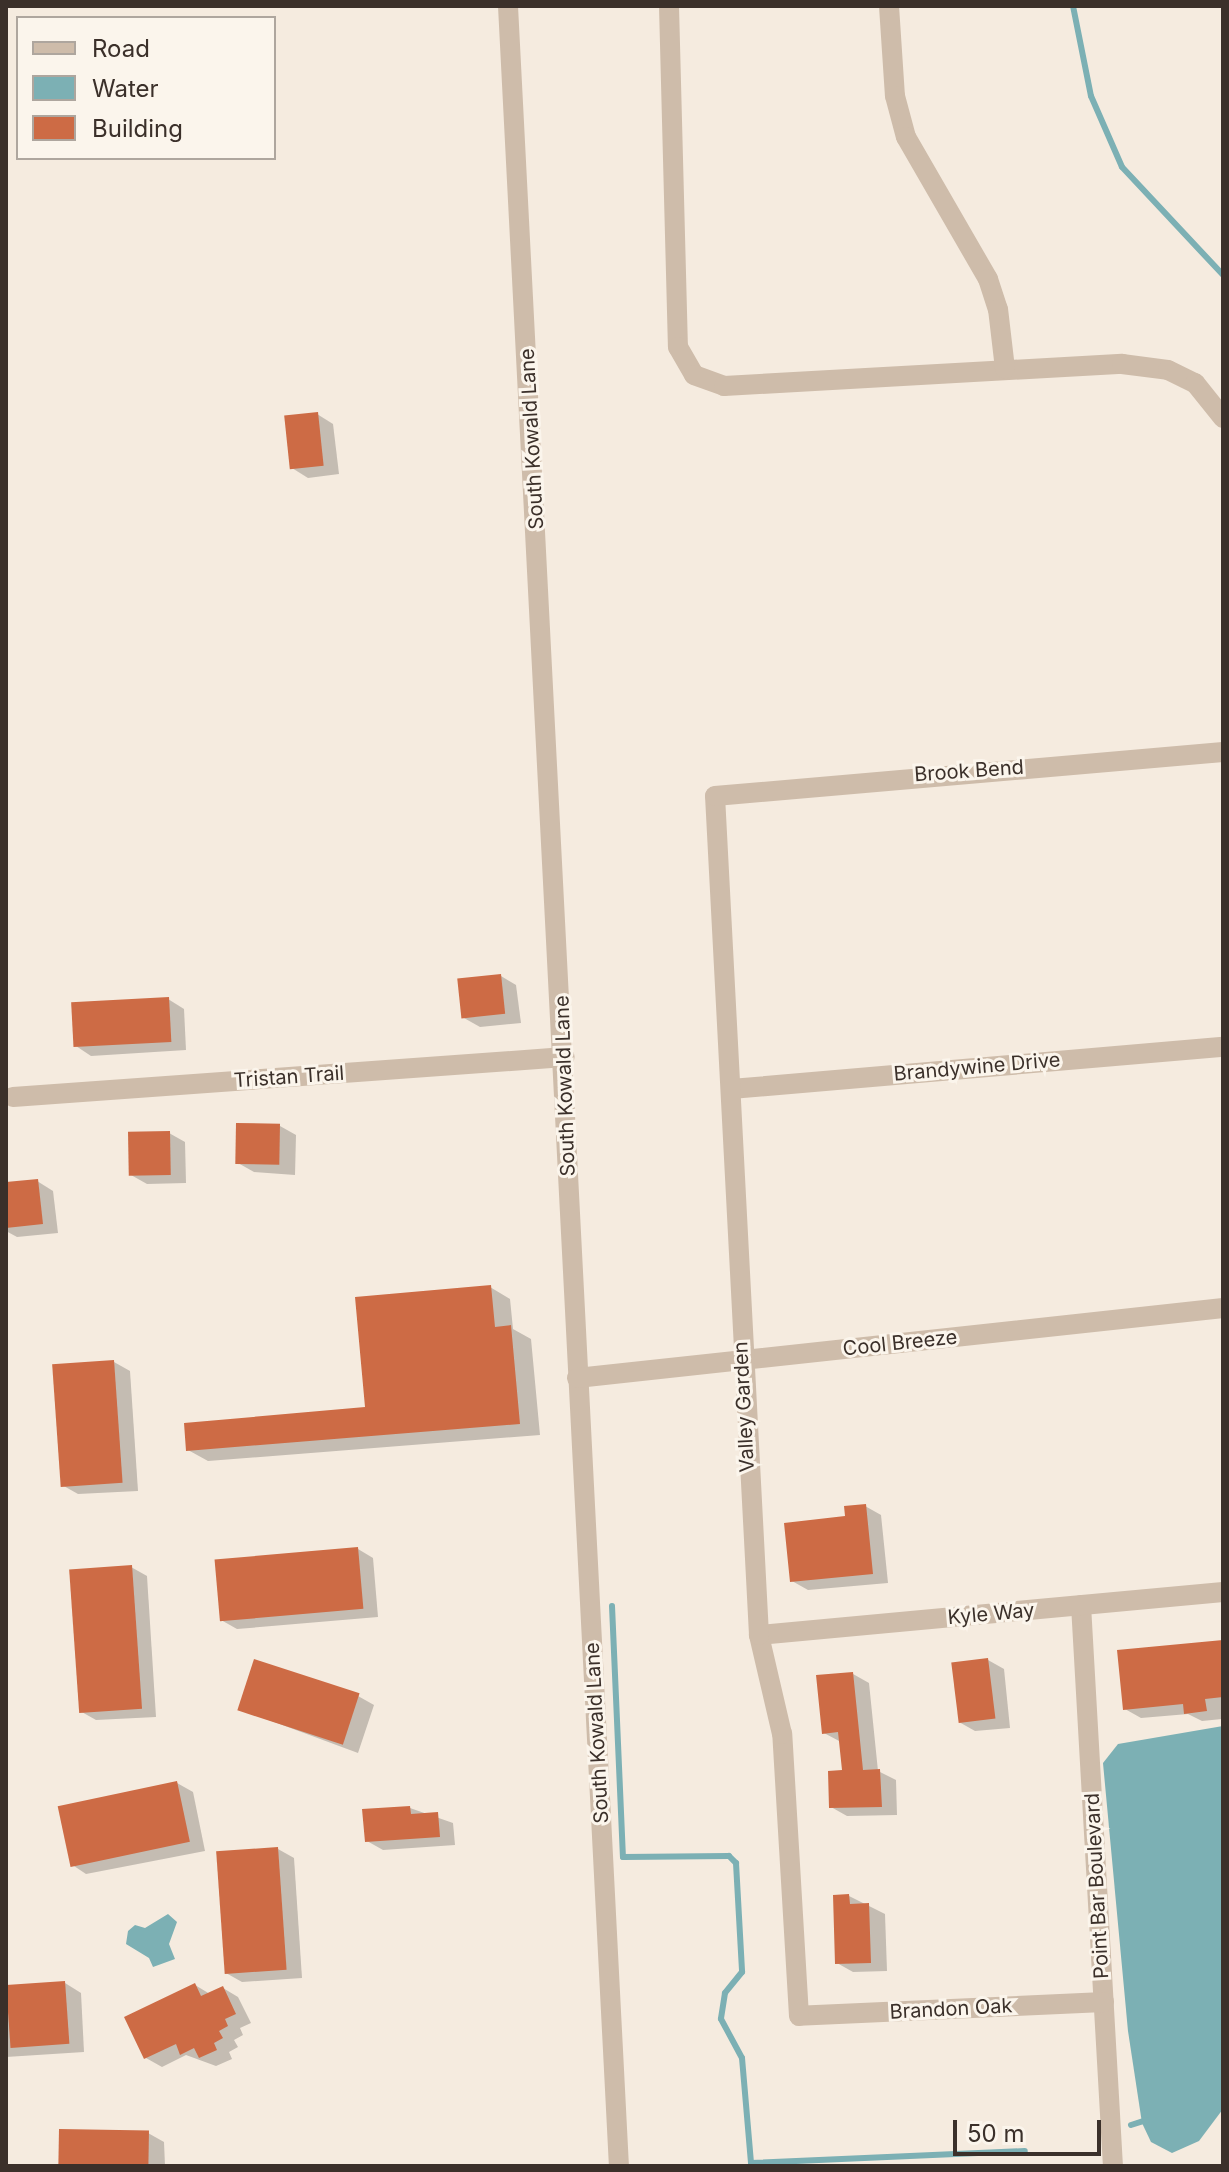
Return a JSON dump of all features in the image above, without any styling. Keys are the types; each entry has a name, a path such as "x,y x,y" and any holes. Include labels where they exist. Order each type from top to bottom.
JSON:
{"street":[{"name":"South Kowald Lane","path":"508,6 565,1057 577,1378 619,2166"},
{"path":"669,6 678,347 694,375 724,386 1122,364 1168,370 1195,383 1223,418"},
{"path":"889,6 895,96 906,137 988,279 998,309 1005,369"},
{"name":"Brook Bend","path":"715,796 1223,752"},
{"name":"Valley Garden","path":"715,796 731,1089 741,1360 759,1635 782,1734 799,2016"},
{"name":"Brandywine Drive","path":"731,1089 1223,1047"},
{"name":"Tristan Trail","path":"13,1097 565,1057"},
{"name":"Cool Breeze","path":"577,1378 1223,1308"},
{"name":"Kyle Way","path":"759,1635 1223,1592"},
{"name":"Point Bar Boulevard","path":"1081,1605 1113,2166"},
{"name":"Brandon Oak","path":"799,2016 1104,2002"}],"water":[{"path":"1223,1726 1223,2109 1199,2141 1172,2153 1151,2142 1142,2123 1128,2031 1103,1763 1118,1744"},
{"path":"168,1914 177,1922 169,1944 175,1959 153,1967 149,1958 126,1944 128,1931 135,1925 145,1928"}],"building":[{"path":"318,412 324,466 290,469 284,416"},
{"path":"501,974 505,1014 461,1018 457,979"},
{"path":"169,997 171,1042 73,1047 71,1002"},
{"path":"236,1123 280,1124 279,1165 235,1164"},
{"path":"170,1131 171,1175 129,1176 128,1132"},
{"path":"38,1179 43,1224 6,1228 6,1182"},
{"path":"491,1285 495,1327 511,1325 520,1424 186,1451 184,1423 365,1407 355,1297"},
{"path":"114,1360 123,1483 61,1487 52,1364"},
{"path":"866,1504 873,1574 790,1582 784,1523 845,1516 844,1506"},
{"path":"358,1547 363,1609 220,1621 215,1560"},
{"path":"132,1565 142,1709 79,1713 69,1569"},
{"path":"1223,1640 1223,1697 1205,1699 1207,1711 1184,1714 1183,1704 1123,1710 1117,1650"},
{"path":"988,1658 995,1719 959,1723 951,1663"},
{"path":"254,1659 360,1693 343,1745 237,1710"},
{"path":"853,1672 863,1770 880,1769 882,1807 829,1808 828,1771 842,1770 838,1732 822,1734 816,1675"},
{"path":"177,1781 190,1842 71,1867 58,1806"},
{"path":"410,1806 411,1814 438,1812 440,1837 365,1842 362,1809"},
{"path":"278,1847 287,1970 225,1974 216,1851"},
{"path":"849,1894 850,1904 869,1903 871,1963 835,1964 833,1895"},
{"path":"65,1981 69,2044 11,2048 6,1985"},
{"path":"195,1983 201,1996 223,1986 236,2014 225,2019 228,2026 219,2031 223,2038 214,2043 217,2050 199,2058 194,2048 180,2055 176,2044 144,2059 124,2017"},
{"path":"59,2129 149,2131 148,2166 58,2166"}],"waterway":[{"path":"1073,6 1091,96 1122,167 1223,275"},
{"path":"612,1606 623,1857 729,1856 736,1863 742,1972 725,1993 721,2019 742,2058 751,2163 1025,2151"},
{"path":"1131,2125 1146,2120"}]}
